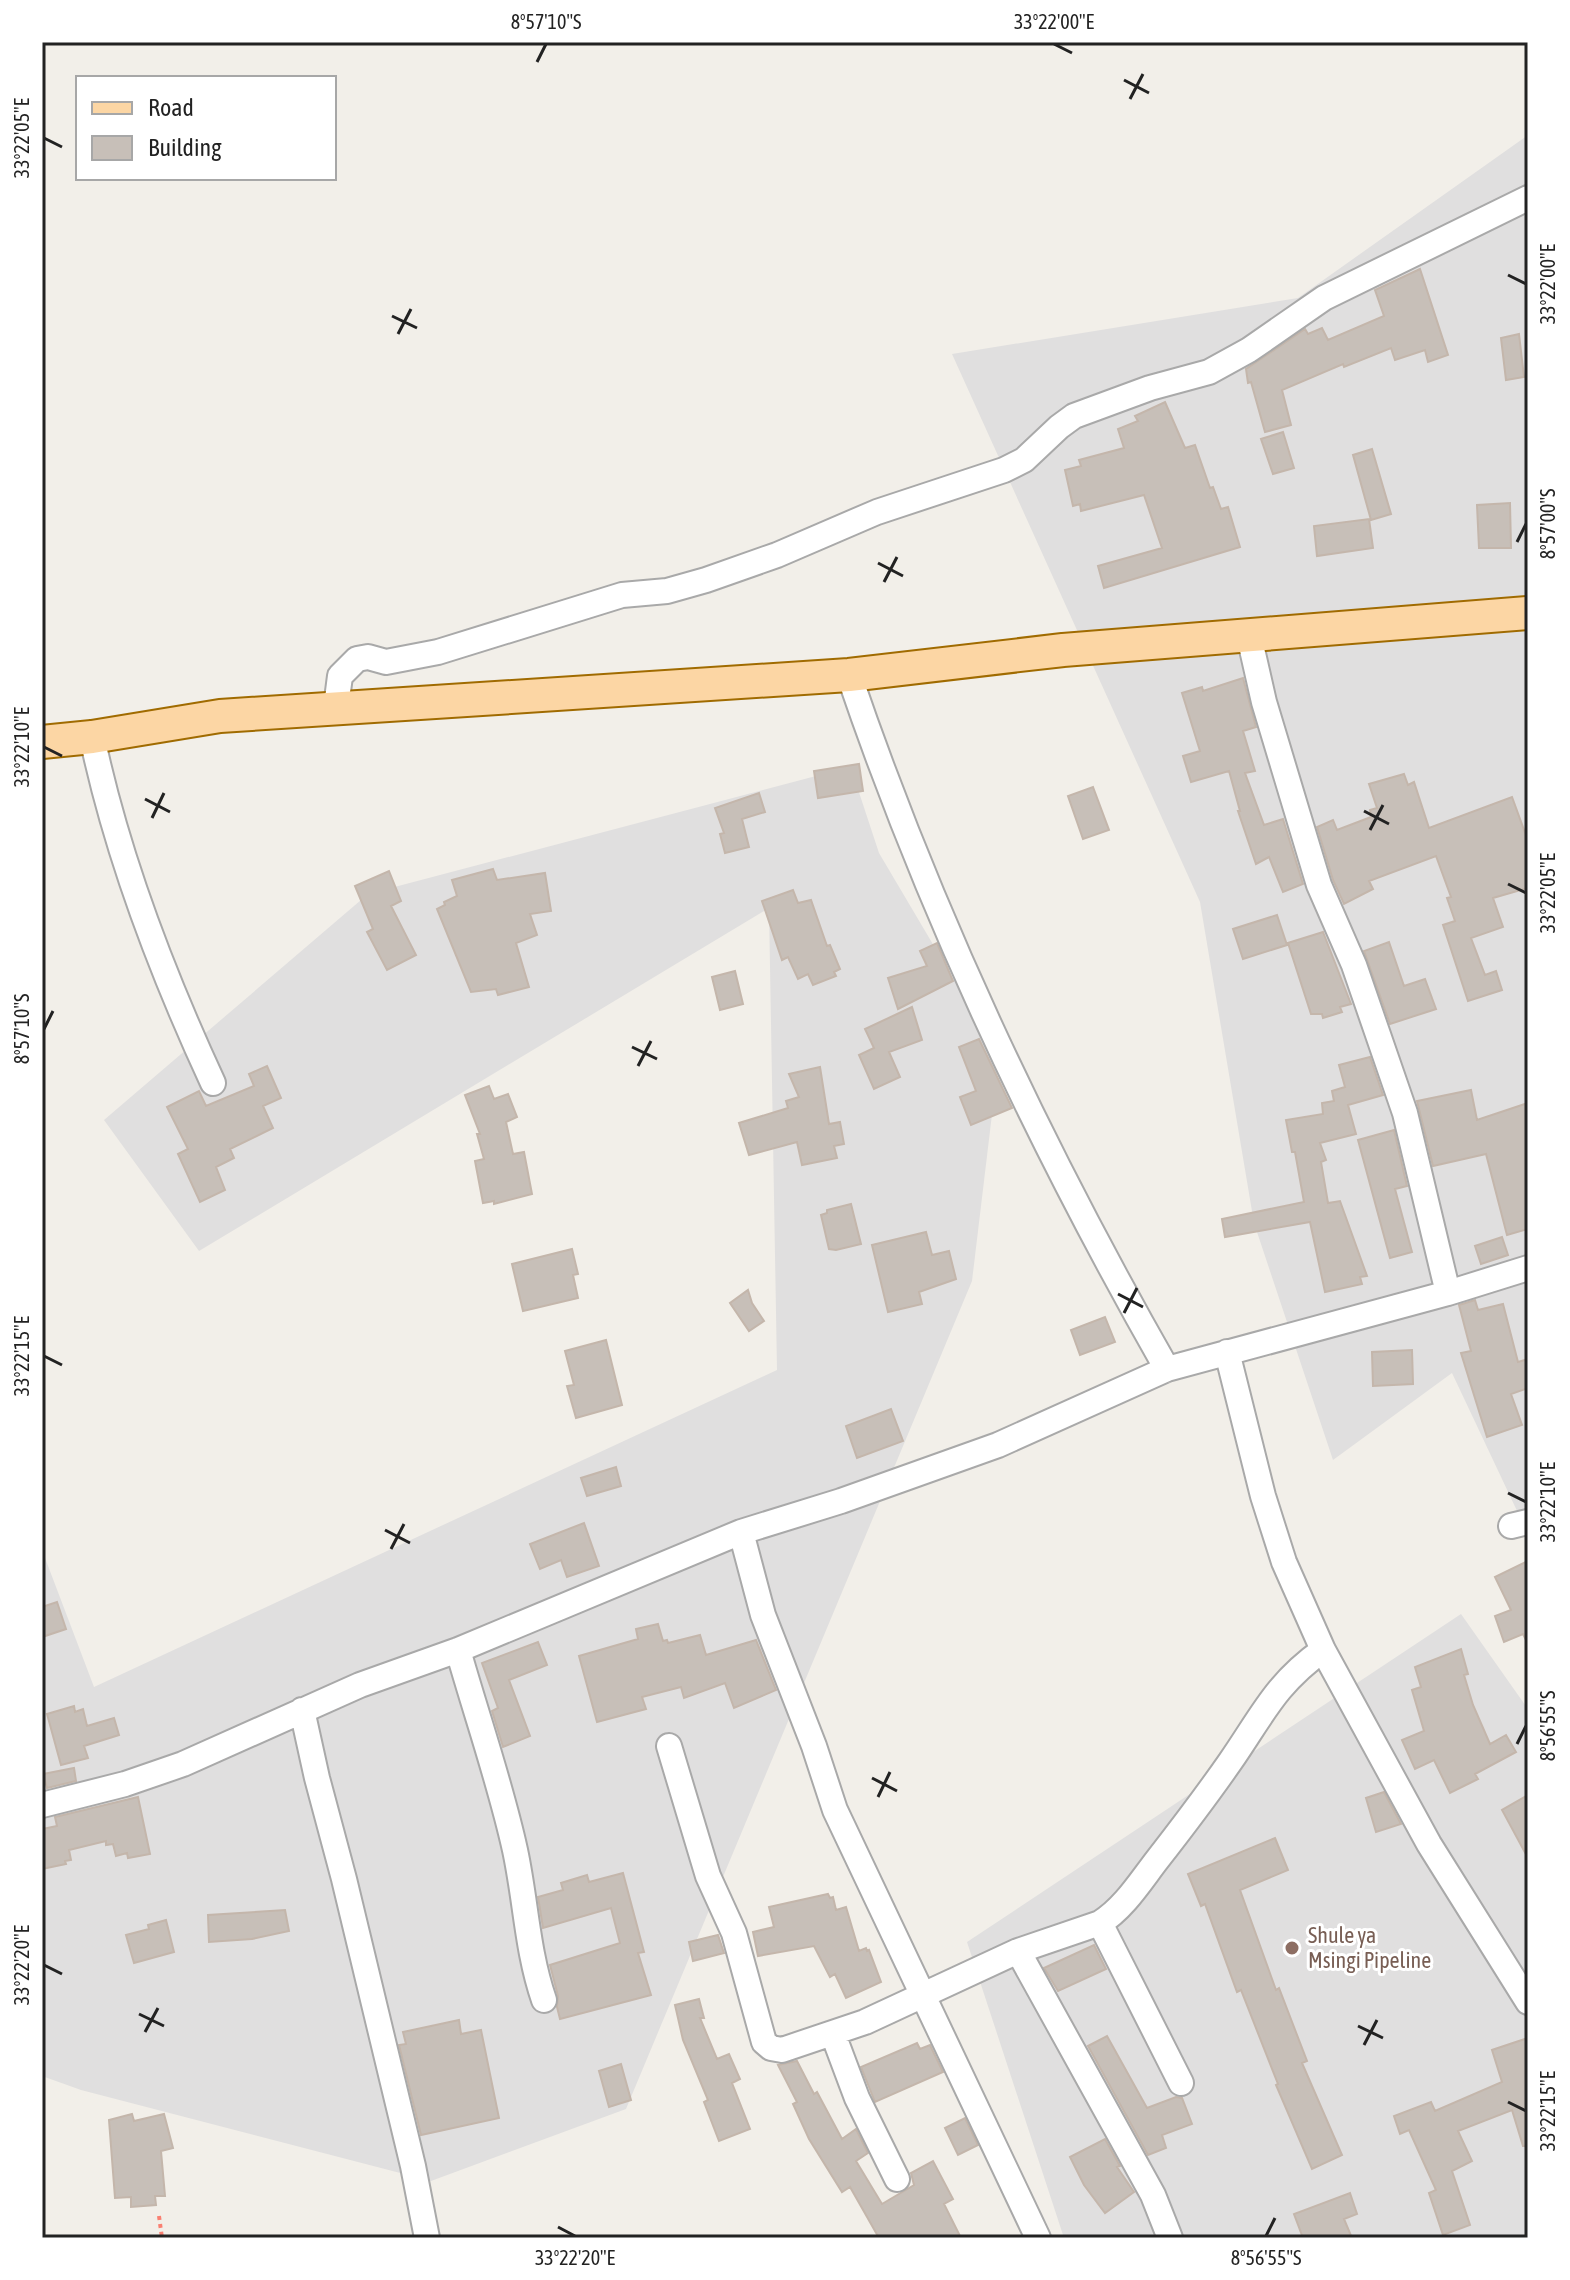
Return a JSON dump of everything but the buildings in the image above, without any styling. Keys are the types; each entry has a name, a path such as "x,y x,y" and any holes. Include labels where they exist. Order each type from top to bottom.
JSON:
{"main road":[{"path":"42,742 220,716 849,675 1063,650 1528,613"}],"street":[{"path":"336,707 337,682 345,668 357,659 368,657 386,662 438,652 622,595 667,591 706,580 777,555 877,512 1004,470 1037,450 1074,416 1150,388 1209,372 1249,350 1324,298 1528,198"},
{"path":"1249,636 1268,716 1319,885 1354,965 1405,1113 1448,1293"},
{"path":"849,675 885,778 975,994 1104,1259 1167,1369"},
{"path":"92,737 112,817 142,909 174,999 213,1083"},
{"path":"42,1805 125,1784 183,1764 302,1710 458,1650 741,1532 841,1501 998,1445 1167,1369 1448,1293 1528,1268"},
{"path":"1227,1352 1263,1496 1284,1562 1323,1650 1429,1844 1528,2002"},
{"path":"741,1532 763,1615 814,1746 835,1810 1038,2238"},
{"path":"458,1650 503,1800 516,1858 533,1968 544,2000"},
{"path":"669,1746 708,1876 734,1933 764,2042 771,2048 782,2050 833,2034 1018,1951 1100,1923 1118,1909 1161,1855 1226,1768 1282,1685 1299,1667 1323,1650"},
{"path":"302,1710 413,2166 427,2238"},
{"path":"1100,1923 1181,2083"},
{"path":"1018,1951 1147,2183 1170,2238"},
{"path":"833,2034 861,2106 897,2179"}],"path":[{"path":"159,2216 162,2238"}],"shaded area":[{"path":"1528,135 1527,1532 1452,1373 1333,1460 1254,1223 1200,902 952,354 1298,298"},
{"path":"850,765 879,853 999,1056 972,1281 626,2109 431,2181 81,2090 42,2076 42,1550 94,1687 777,1370 769,908 199,1251 104,1120 368,894"},
{"path":"1461,1614 1528,1709 1528,2238 1064,2238 967,1942"}],"place":[{"name":"Shule ya Msingi Pipeline","path":"1292,1948"}]}
